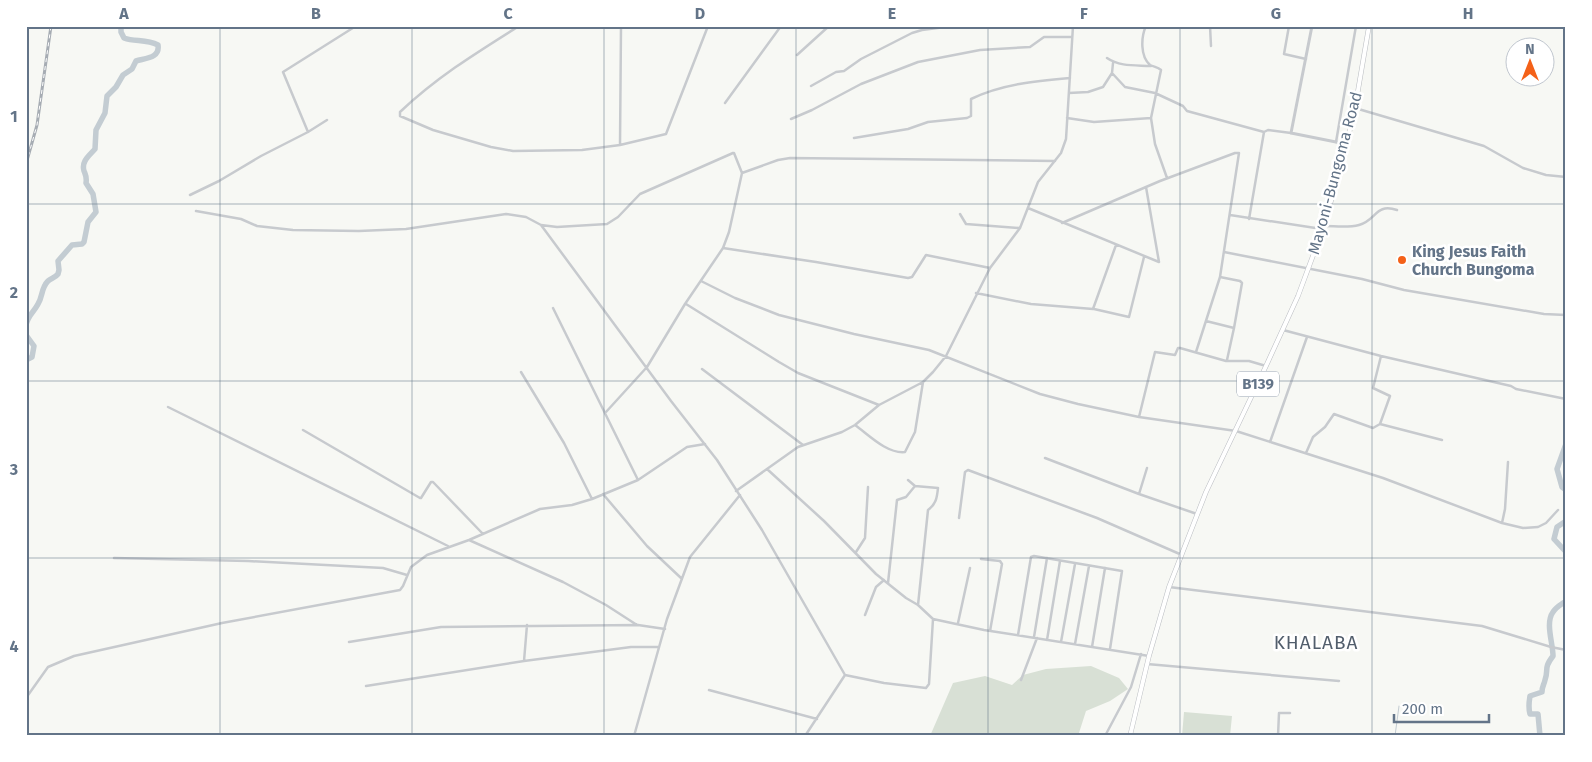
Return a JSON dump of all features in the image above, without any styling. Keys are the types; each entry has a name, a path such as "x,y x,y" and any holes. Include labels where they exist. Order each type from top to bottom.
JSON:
{"main road":[{"name":"Mayoni-Bungoma Road","path":"1130,735 1149,656 1169,587 1206,492 1266,366 1309,268 1323,227 1346,144 1369,26"}],"street":[{"path":"308,132 283,72 356,26"},
{"path":"519,26 430,85 400,112 400,116 433,130 491,147 512,151 582,150 664,136 667,133 708,26"},
{"path":"620,26 620,144"},
{"path":"725,103 781,26"},
{"path":"797,55 829,26"},
{"path":"811,86 836,72 844,71 861,59 912,33 954,26"},
{"path":"736,491 791,452 834,436 855,425 879,405 923,382 946,356 990,268 1020,228 1038,182 1061,153 1066,139 1073,26"},
{"path":"1146,26 1142,40 1145,57 1152,66"},
{"path":"1210,26 1211,46"},
{"path":"1289,26 1284,54 1306,59"},
{"path":"1291,133 1312,26"},
{"path":"1336,142 1356,26"},
{"path":"791,119 861,84 918,62 980,50 1030,47 1044,37 1072,37"},
{"path":"1107,58 1113,63 1152,66 1161,70 1151,118 1155,144 1167,178"},
{"path":"1069,93 1088,92 1103,87 1112,73 1113,63"},
{"path":"1112,73 1125,86 1156,93 1183,106 1187,111 1264,132 1268,130 1291,133 1346,144"},
{"path":"854,138 908,129 928,122 967,118 971,116 972,99 990,91 1026,83 1070,78"},
{"path":"1354,108 1484,146 1523,168 1546,175 1566,177"},
{"path":"1067,118 1094,122 1151,118"},
{"path":"190,195 327,120"},
{"path":"1249,219 1264,132"},
{"path":"196,211 241,219 257,226 293,230 359,231 406,228 506,214 526,217 541,225 558,227 607,224 618,217 640,194 733,153 742,173 729,232 723,248 646,367 606,412"},
{"path":"1062,223 1167,178 1239,153 1220,277 1196,352"},
{"path":"742,173 778,160 790,158 1055,161"},
{"path":"1028,208 1160,262 1146,187"},
{"path":"1230,215 1249,219 1323,227 1360,225 1381,209 1389,208 1396,210"},
{"path":"960,214 966,224 1020,228"},
{"path":"541,225 705,444 740,495 845,675 884,683 926,688 929,684 933,619"},
{"path":"1094,308 1116,245"},
{"path":"723,248 908,278 912,277 926,256 990,268"},
{"path":"1224,252 1309,268 1327,274 1362,279 1404,290 1544,314 1566,314"},
{"path":"976,293 1031,304 1094,308 1129,317 1144,256"},
{"path":"1220,277 1241,283 1234,328 1226,360"},
{"path":"701,281 735,298 779,316 929,350 1040,394 1078,404 1139,416 1236,431 1383,478 1502,523 1524,528 1538,527 1546,523 1558,510"},
{"path":"685,304 798,373 879,405"},
{"path":"553,308 638,480"},
{"path":"1206,321 1234,328"},
{"path":"1282,329 1382,356 1511,386 1516,389 1566,398"},
{"path":"1270,442 1307,337"},
{"path":"1139,416 1155,352 1174,355 1179,348 1226,360 1249,361 1266,366"},
{"path":"1306,453 1313,437 1325,427 1334,414 1373,428 1380,424 1390,396 1373,388 1382,356"},
{"path":"702,369 804,446"},
{"path":"521,372 564,442 592,499"},
{"path":"855,425 891,449 904,452 915,432 923,382"},
{"path":"168,407 448,546"},
{"path":"1380,424 1442,440"},
{"path":"303,430 421,498 432,482 483,534"},
{"path":"26,698 48,666 74,656 222,623 400,590 411,567 416,562 448,546 469,540 540,509 572,505 592,499 638,480 687,447 705,444"},
{"path":"1045,458 1197,514"},
{"path":"1502,523 1508,462"},
{"path":"1140,494 1147,468"},
{"path":"767,469 824,521 884,580 918,605 933,619 990,631 1149,656"},
{"path":"959,518 964,472 968,470 1097,518 1182,555"},
{"path":"908,480 915,486 938,488 937,498 933,506 928,510 918,605"},
{"path":"888,583 897,500 906,497 915,486"},
{"path":"856,553 865,538 868,487"},
{"path":"603,494 647,546 681,578"},
{"path":"634,736 659,647 681,578 690,557 740,495"},
{"path":"469,540 562,582 638,625"},
{"path":"114,558 248,561 374,568 386,569 407,575"},
{"path":"1018,635 1031,558 1047,558 1123,572 1110,650"},
{"path":"1021,680 1035,638 1047,558"},
{"path":"981,559 1000,561 1002,564 990,631"},
{"path":"1047,640 1060,561"},
{"path":"1061,642 1075,564"},
{"path":"1075,644 1089,566"},
{"path":"958,624 970,568"},
{"path":"1092,647 1105,568"},
{"path":"865,615 876,587 884,580"},
{"path":"1169,587 1482,626 1566,650"},
{"path":"524,661 527,625"},
{"path":"349,642 441,627 638,625 665,629"},
{"path":"366,686 524,661 631,647 659,647"},
{"path":"1105,736 1131,687 1141,654"},
{"path":"1147,664 1339,681"},
{"path":"805,736 845,675"},
{"path":"709,690 817,719"},
{"path":"1278,736 1279,713 1290,713"},
{"path":"1130,735 1144,736"}],"shaded area":[{"path":"1091,666 1119,678 1128,689 1110,701 1086,711 1078,736 930,736 953,683 985,676 1012,685 1023,675 1046,669"},
{"path":"1184,712 1232,716 1230,736 1182,736"}],"waterway":[{"path":"26,325 40,301 46,284 58,274 58,261 72,245 84,242 88,222 96,212 93,194 86,183 83,167 86,158 95,149 96,130 105,113 107,96 116,87 123,75 132,69 136,61 152,57 157,53 158,45 154,43 124,38 121,26"},
{"path":"26,335 34,346 32,357 26,360"},
{"path":"1566,444 1557,469 1562,487 1566,490"},
{"path":"1566,521 1557,527 1554,539 1566,552"},
{"path":"1540,736 1538,714 1530,714 1530,696 1542,692 1547,666 1553,656 1549,627 1551,617 1553,612 1566,601"},
{"path":"1395,736 1399,706"}],"railway":[{"path":"26,164 37,125 51,26"}],"place":[{"name":"King Jesus Faith Church Bungoma","path":"1402,260"}],"district":[{"name":"KHALABA","path":"1316,642"}]}
